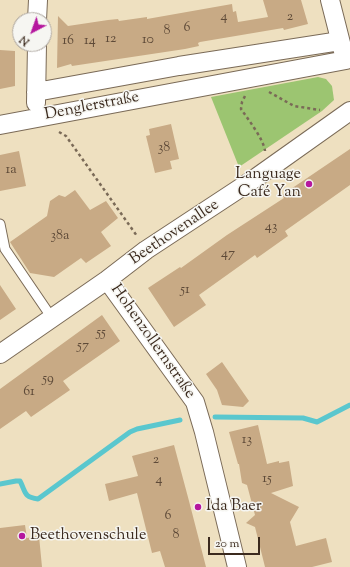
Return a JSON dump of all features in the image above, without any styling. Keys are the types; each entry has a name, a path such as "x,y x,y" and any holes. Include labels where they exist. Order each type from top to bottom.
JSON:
{"street":[{"path":"37,12 38,0"},
{"path":"330,0 340,41 348,64"},
{"name":"Denglerstraße","path":"36,92 179,66 340,41"},
{"path":"36,118 37,52"},
{"name":"Denglerstraße","path":"0,125 255,76 348,64"},
{"path":"179,66 184,90"},
{"name":"Beethovenallee","path":"0,354 107,280 146,250 257,178 344,115"},
{"name":"Hohenzollernstraße","path":"107,280 195,402 204,432 237,567"}],"lane":[{"path":"0,224 5,249 52,318"}],"path":[{"path":"255,76 266,91 294,106 344,115"},
{"path":"241,109 261,140"},
{"path":"36,118 66,136 146,250"}],"green space":[{"path":"318,77 326,79 332,86 334,100 322,111 239,167 211,97"}],"building":[{"path":"263,0 301,0 308,24 284,30 283,28 200,42 198,43 199,46 185,49 72,66 71,64 57,68 58,16 68,26 118,19 119,21 147,17 147,19 232,4 233,12 236,11 238,22 268,17"},
{"path":"0,50 12,51 15,52 15,86 0,89"},
{"path":"171,124 179,159 170,161 172,169 155,173 146,136 150,135 149,129"},
{"path":"350,149 350,185 285,231 288,236 257,258 255,255 199,295 206,305 174,327 148,288 180,267 181,268 227,235 284,198 282,195"},
{"path":"19,151 26,186 0,191 0,155"},
{"path":"75,190 90,210 106,201 118,218 101,232 111,246 86,263 81,258 54,277 30,273 10,242 47,216 50,201 59,195 65,197"},
{"path":"0,285 16,309 0,320"},
{"path":"102,315 120,341 63,381 70,390 31,417 26,411 0,429 0,389"},
{"path":"222,362 249,401 243,407 222,405 217,390 206,374"},
{"path":"258,425 267,464 279,461 279,463 289,461 293,486 271,493 299,507 290,522 296,546 326,538 332,562 312,567 265,567 255,527 246,523 255,515 247,485 242,483 239,464 229,432"},
{"path":"174,445 206,567 165,567 160,551 152,553 137,493 109,501 105,484 138,476 132,456"},
{"path":"25,525 27,538 39,536 42,567 0,567 0,528"}],"waterway":[{"path":"215,417 303,418 317,422 350,405"},
{"path":"0,484 20,481 27,495 38,499 130,432 137,429 180,420"}],"place":[{"name":"Language Café Yan","path":"309,184"},
{"name":"Ida Baer","path":"198,507"},
{"name":"Beethovenschule","path":"22,536"}]}
